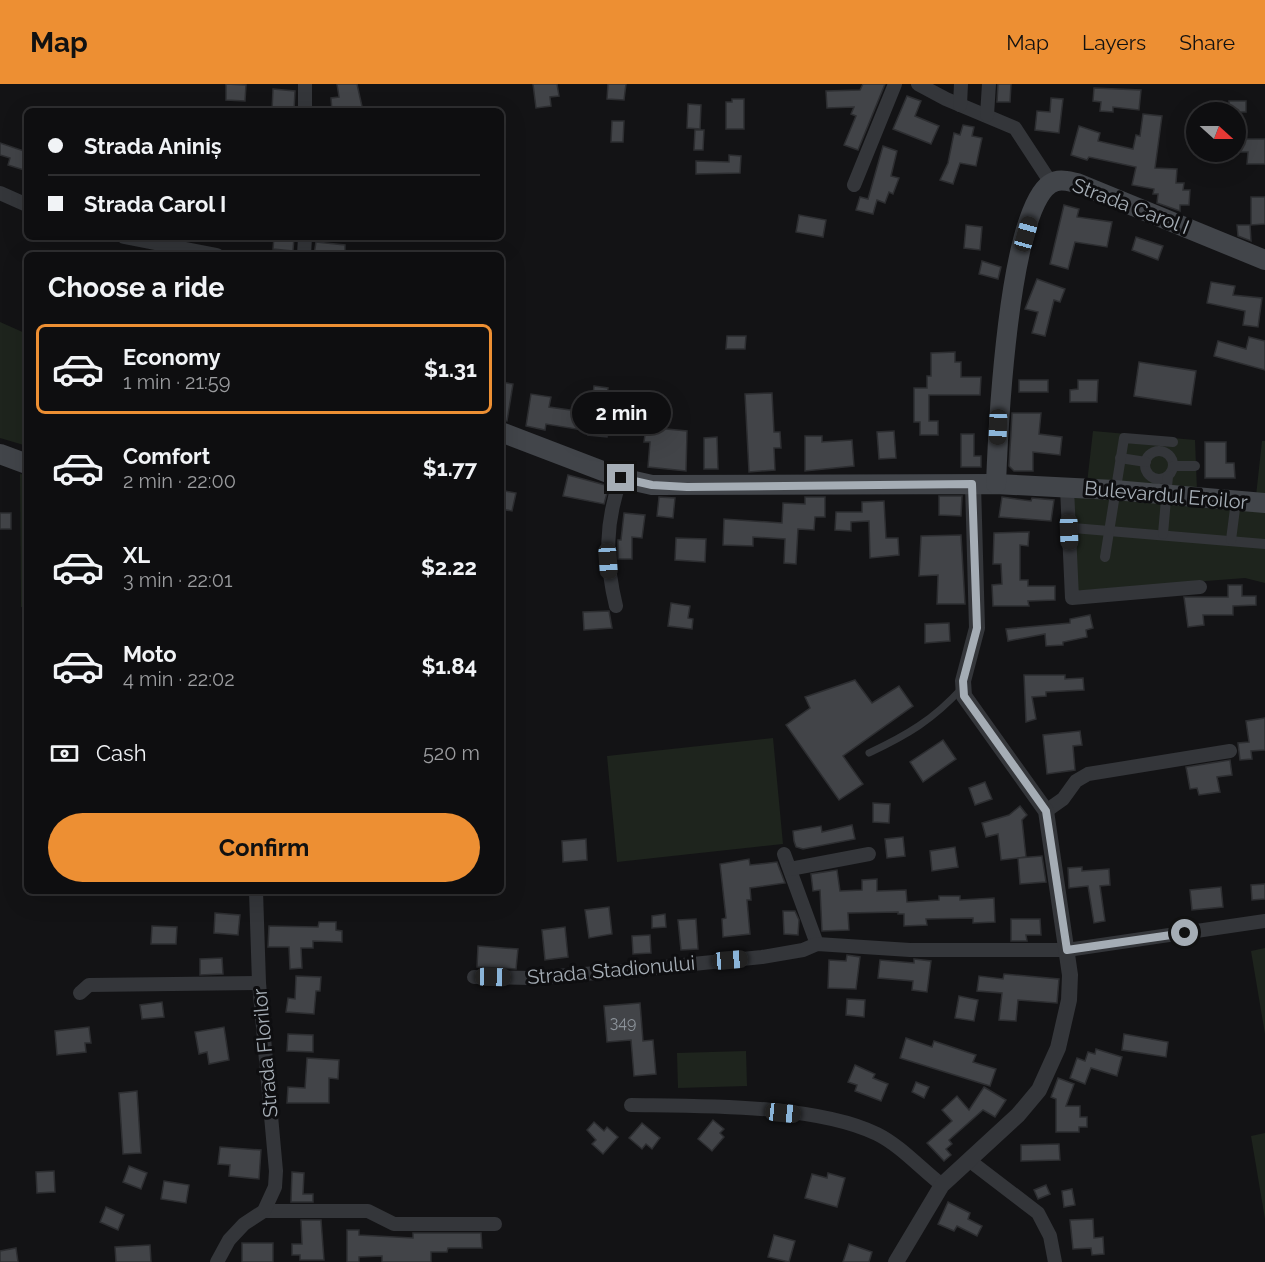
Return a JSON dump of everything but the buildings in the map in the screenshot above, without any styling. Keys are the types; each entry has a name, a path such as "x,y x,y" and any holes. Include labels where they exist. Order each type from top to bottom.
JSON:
{"main road":[{"name":"Strada Carol I","path":"996,484 1002,364 1011,305 1031,217 1040,195 1052,183 1066,180 1077,183 1265,260"},
{"path":"504,433 621,478 652,485 687,487 996,484"},
{"path":"0,454 24,463"},
{"name":"Bulevardul Eroilor","path":"996,484 1114,490 1169,479 1236,501 1265,504"}],"street":[{"path":"305,84 305,108"},
{"path":"854,185 895,84"},
{"path":"918,84 1015,128 1052,183"},
{"path":"960,105 961,84"},
{"path":"987,114 989,84"},
{"path":"0,192 24,204"},
{"path":"140,240 202,252"},
{"path":"1105,557 1124,438 1173,442"},
{"path":"1163,534 1169,479 1171,457 1160,451 1151,454 1146,462 1147,471 1152,477 1169,479 1195,466"},
{"path":"1120,458 1146,462"},
{"path":"616,606 609,576 607,546 609,515 621,478"},
{"path":"896,1262 942,1185 1018,1115 1039,1090 1058,1048 1069,1000 1067,950 1046,811 1013,762 970,707 962,688 977,628 972,484"},
{"name":"Bulevardul Eroilor","path":"1067,488 1072,598 1200,587"},
{"path":"1231,540 1236,501"},
{"path":"1073,528 1265,544"},
{"path":"1046,811 1071,791 1076,781 1088,774 1230,751"},
{"path":"784,854 817,944"},
{"path":"790,869 870,854"},
{"name":"Strada Florilor","path":"256,894 259,983 276,1171 273,1193 264,1211"},
{"name":"Strada Stadionului","path":"474,977 530,978 762,957 802,950 817,944 910,950 1067,950 1265,921"},
{"path":"80,993 89,985 259,983"},
{"path":"631,1105 698,1106 766,1111 816,1116 846,1123 877,1134 942,1185"},
{"path":"970,1161 1038,1213 1050,1236 1055,1262"},
{"path":"217,1262 229,1240 244,1224 264,1211 368,1211 394,1224 495,1224"}],"lane":[{"path":"869,753 908,734 940,712 962,688"}],"shaded area":[{"path":"0,322 24,333 24,445 0,438"},
{"path":"1093,431 1195,440 1197,491 1087,483"},
{"path":"1262,441 1265,441 1265,497 1256,496"},
{"path":"20,474 24,475 24,607 21,607"},
{"path":"1069,492 1265,511 1265,583 1245,578 1076,591"},
{"path":"773,738 783,844 617,862 607,756"},
{"path":"1265,948 1265,1034 1251,951"},
{"path":"746,1051 747,1086 678,1088 677,1053"},
{"path":"1265,1133 1265,1219 1251,1136"}],"route":[{"path":"621,478 652,485 687,487 972,484 977,628 962,688 970,707 1013,762 1046,811 1050,823 1067,950 1185,933"}]}
